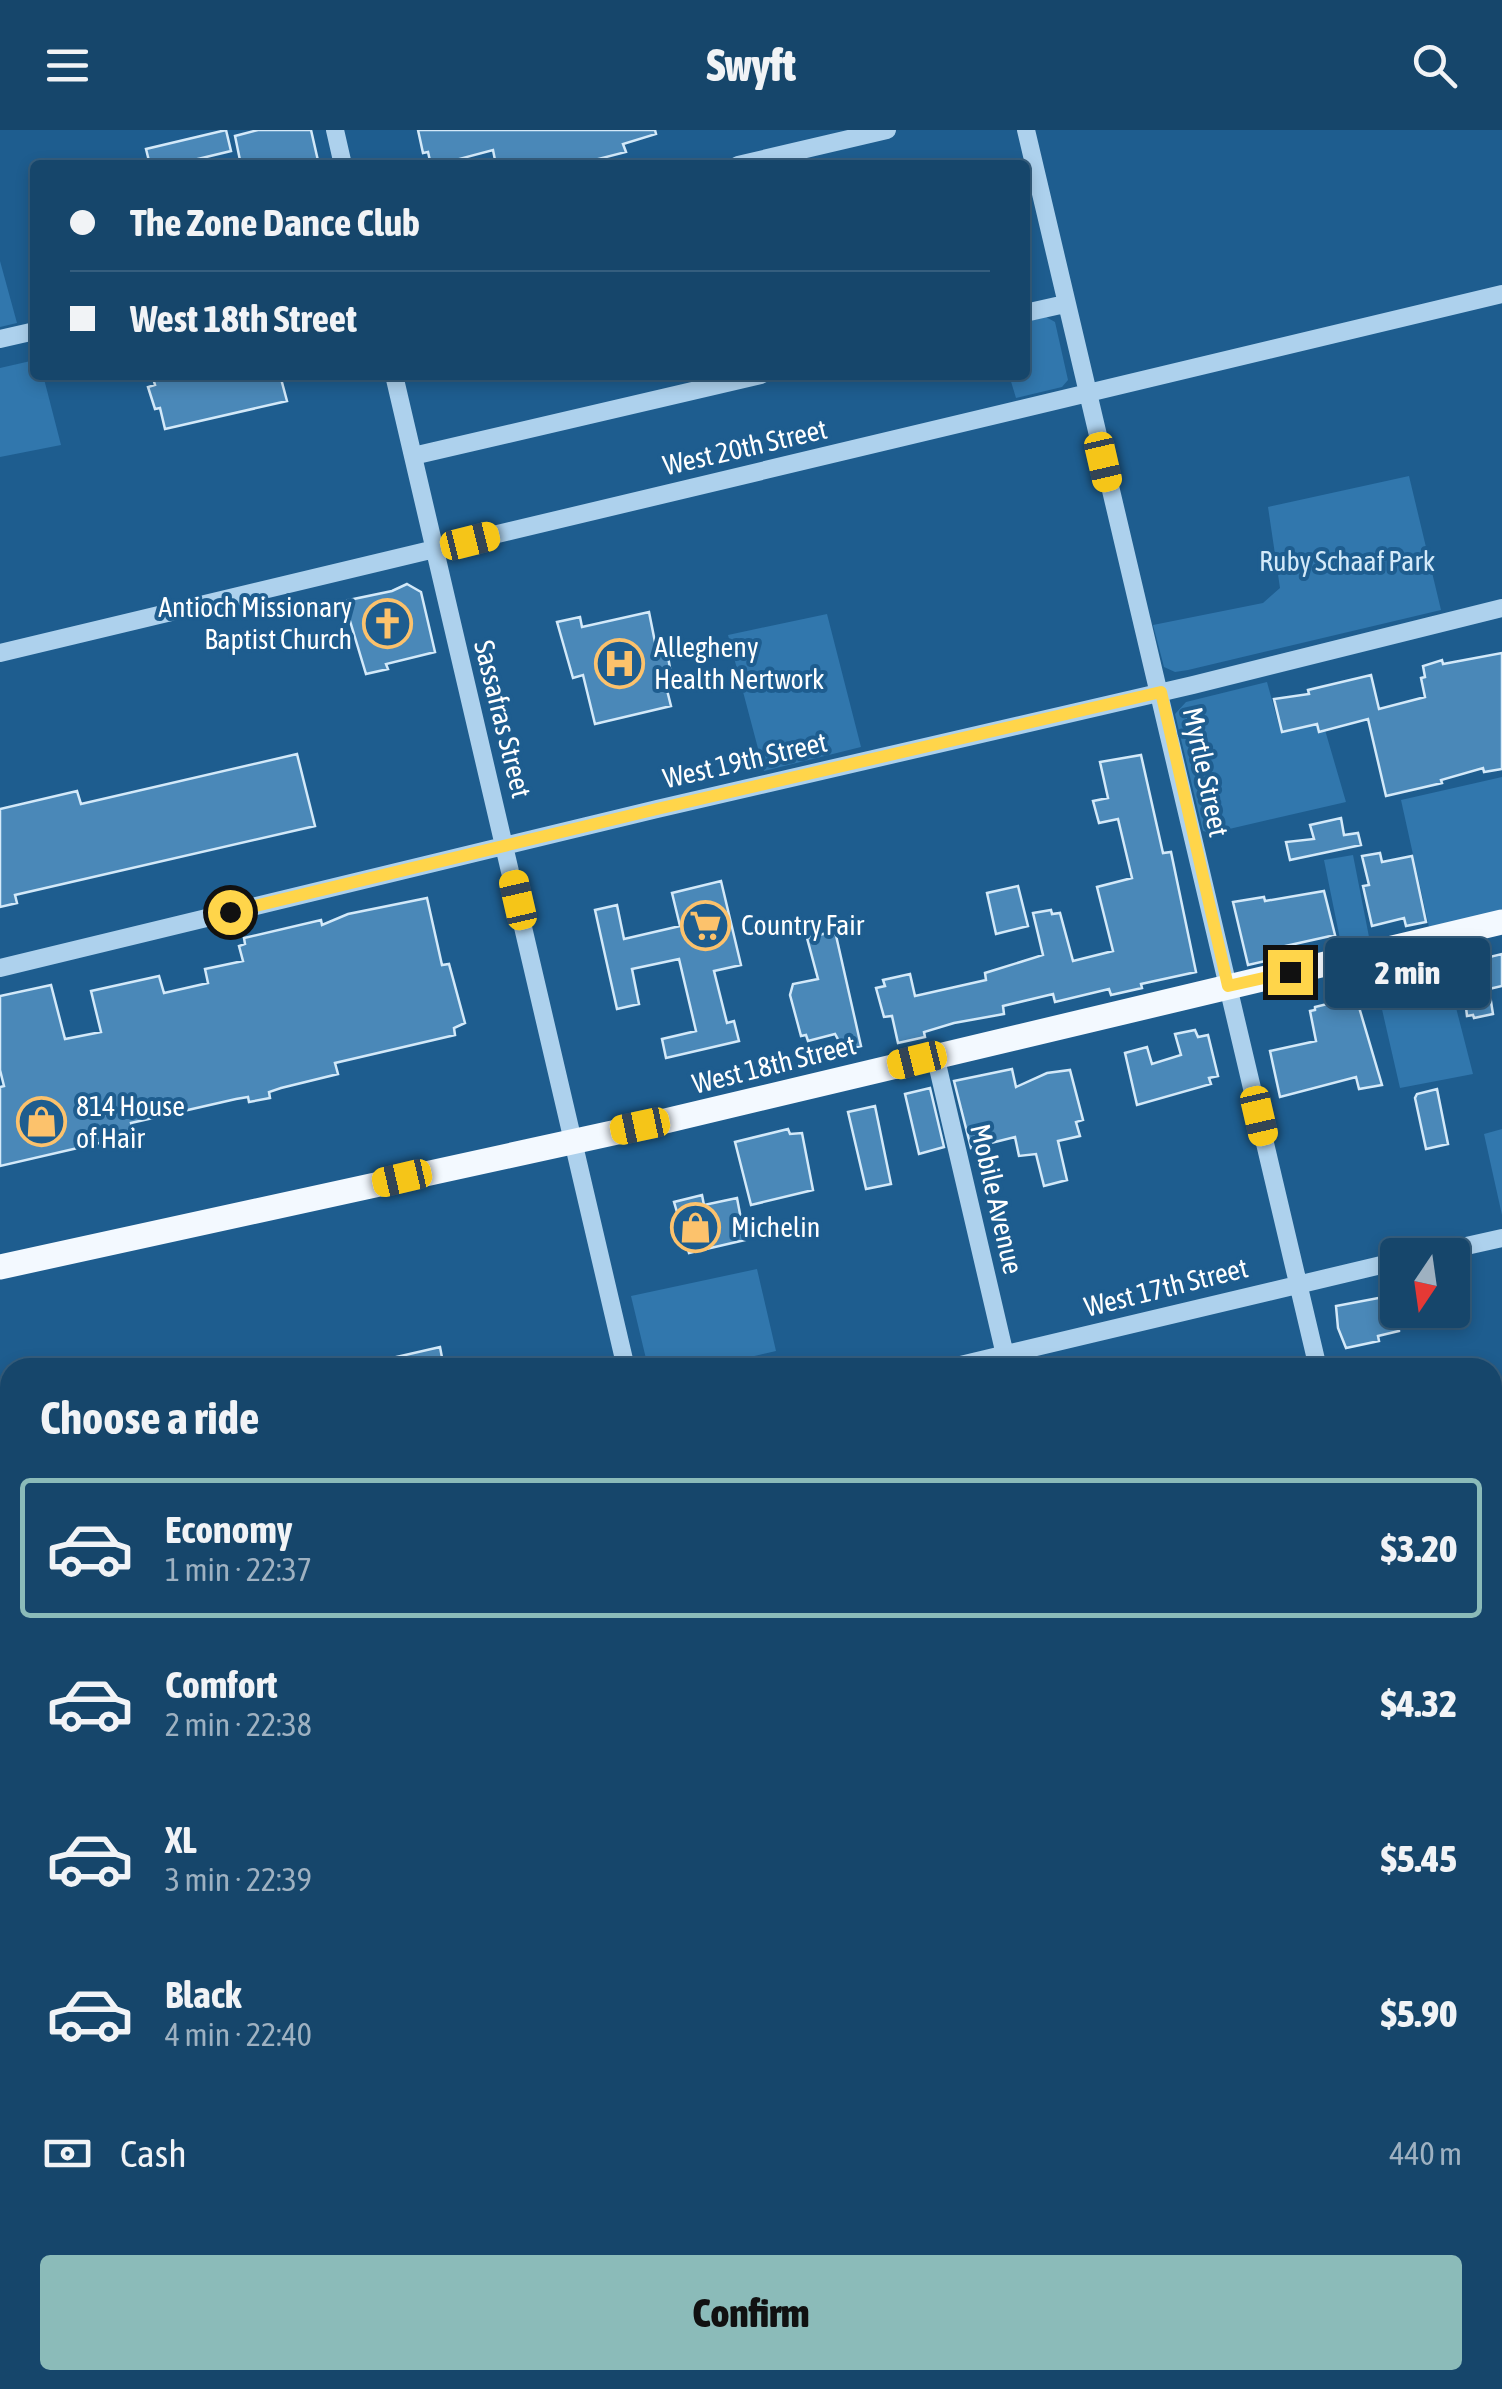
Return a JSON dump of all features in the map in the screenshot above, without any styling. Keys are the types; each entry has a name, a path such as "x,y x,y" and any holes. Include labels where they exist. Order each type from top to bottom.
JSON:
{"main road":[{"name":"West 18th Street","path":"0,1267 572,1142 1502,922"}],"street":[{"path":"335,130 342,160"},
{"path":"759,160 887,130"},
{"name":"Myrtle Street","path":"1026,130 1316,1358"},
{"name":"West 20th Street","path":"0,653 1502,294"},
{"path":"1030,313 1065,304"},
{"path":"0,339 30,331"},
{"name":"Sassafras Street","path":"395,380 624,1358"},
{"path":"413,456 740,380"},
{"name":"West 19th Street","path":"0,968 1502,608"},
{"name":"Mobile Avenue","path":"935,1055 1005,1354"},
{"path":"1470,1245 1502,1238"},
{"name":"West 17th Street","path":"989,1358 1380,1266"}],"green space":[{"path":"0,261 17,323 0,327"},
{"path":"1046,317 1055,322 1068,380 1062,387 1016,398 1011,380 1030,380 1030,321"},
{"path":"30,361 30,380 44,380 61,445 0,457 0,368"},
{"name":"Ruby Schaaf Park","path":"1409,476 1441,610 1188,670 1175,672 1164,667 1153,625 1263,603 1280,588 1268,507"},
{"path":"827,614 861,747 764,771 728,635"},
{"path":"1267,682 1281,733 1317,724 1319,731 1325,730 1346,802 1212,833 1203,831 1175,714 1186,702"},
{"path":"1502,777 1502,910 1429,927 1401,800"},
{"path":"1353,855 1370,942 1342,949 1324,860"},
{"path":"1442,953 1473,1074 1400,1088 1373,970"},
{"path":"1502,1129 1502,1215 1484,1134"},
{"path":"757,1269 776,1351 746,1358 646,1358 631,1296"}],"building":[{"path":"226,130 231,151 194,160 149,160 146,149"},
{"path":"258,130 311,130 318,160 240,160 235,136"},
{"path":"418,130 655,130 656,134 623,144 626,152 595,160 495,160 493,150 459,160 430,160 428,152 423,153"},
{"path":"154,380 281,380 287,401 165,429 160,408 155,409 148,387 155,385"},
{"path":"407,584 421,592 435,652 386,664 388,669 366,674 344,601"},
{"path":"649,612 656,647 666,645 670,668 662,670 671,706 595,724 583,675 573,678 557,622 580,617 582,627"},
{"path":"1502,653 1502,769 1484,772 1483,768 1441,780 1442,783 1386,796 1368,719 1319,732 1317,724 1282,732 1274,699 1309,694 1308,690 1371,675 1379,709 1425,697 1423,666"},
{"path":"297,754 315,826 15,895 17,903 0,907 0,809 77,791 81,804"},
{"path":"1141,755 1163,853 1171,852 1196,972 1111,995 1109,989 1055,1002 1053,994 1003,1006 1004,1014 954,1023 924,1032 925,1037 898,1043 892,1016 884,1017 876,988 885,986 883,980 910,974 915,996 986,980 985,973 1043,955 1033,913 1060,913 1073,961 1113,951 1097,887 1132,878 1118,819 1099,823 1093,801 1108,798 1100,762"},
{"path":"1341,818 1344,835 1358,833 1361,845 1290,860 1286,842 1314,839 1310,825"},
{"path":"1380,853 1382,862 1412,856 1426,922 1406,926 1404,918 1372,926 1363,886 1369,885 1362,856"},
{"path":"721,881 741,965 714,971 727,1023 734,1021 739,1041 666,1058 662,1039 696,1031 679,959 632,969 639,1004 617,1009 595,910 617,905 624,939 680,926 672,893"},
{"path":"1018,886 1028,926 996,934 987,893"},
{"path":"1324,891 1335,935 1272,949 1274,959 1248,965 1233,902"},
{"path":"427,898 442,965 449,964 465,1023 454,1028 455,1035 335,1063 338,1074 269,1092 270,1098 249,1102 248,1097 236,1099 131,1123 134,1135 0,1166 0,1087 4,1086 0,1070 0,996 51,985 65,1039 101,1032 91,991 159,976 164,993 208,983 205,969 243,961 239,946 245,944 244,938 321,920 322,925 348,914"},
{"path":"835,931 861,1046 844,1050 835,1034 808,1041 806,1035 801,1036 790,995 793,984 818,979 807,938"},
{"path":"1502,954 1502,986 1489,989 1493,1014 1467,1016 1461,964"},
{"path":"1356,997 1382,1085 1359,1089 1356,1077 1280,1097 1270,1051 1316,1041 1310,1011"},
{"path":"1195,1030 1198,1037 1208,1035 1218,1076 1209,1078 1211,1084 1137,1105 1125,1053 1147,1047 1152,1064 1181,1055 1175,1034"},
{"path":"1012,1069 1016,1087 1047,1073 1070,1070 1083,1120 1076,1122 1080,1136 1058,1141 1067,1180 1044,1186 1036,1154 1019,1156 1015,1137 971,1148 954,1081"},
{"path":"930,1088 944,1147 919,1154 905,1094"},
{"path":"1437,1089 1448,1144 1426,1149 1415,1098"},
{"path":"875,1106 891,1184 866,1189 848,1112"},
{"path":"788,1129 790,1134 802,1133 813,1190 751,1205 735,1142"},
{"path":"702,1195 704,1205 737,1198 745,1240 689,1253 674,1202"},
{"path":"1380,1298 1380,1328 1399,1331 1378,1336 1379,1341 1346,1348 1338,1328 1336,1306"},
{"path":"440,1347 442,1358 392,1358"}],"place":[{"name":"Antioch Missionary Baptist Church","path":"387,623"},
{"name":"Allegheny Health Nertwork","path":"619,663"},
{"name":"Country Fair","path":"706,925"},
{"name":"814 House of Hair","path":"41,1122"},
{"name":"Michelin","path":"696,1227"}],"route":[{"path":"230,912 1161,692 1228,986 1290,972"}]}
